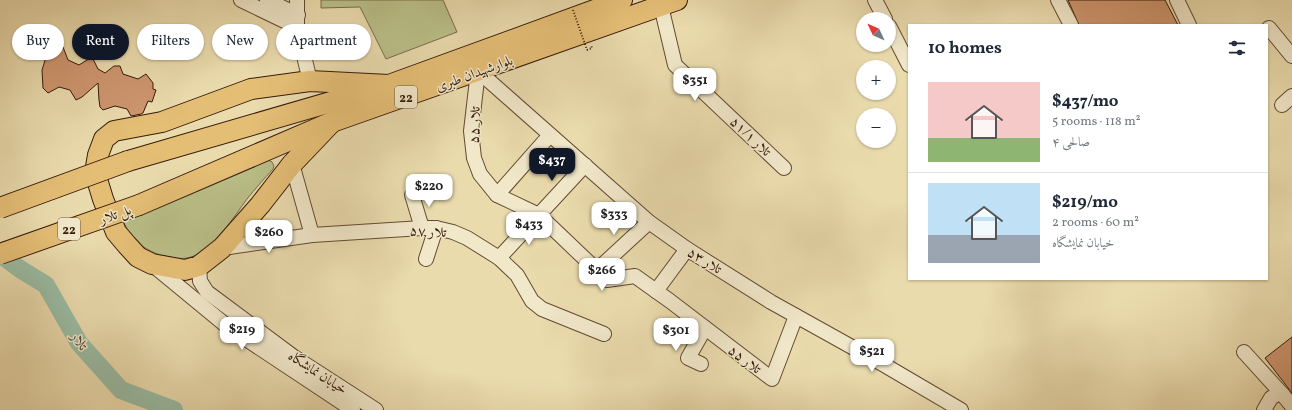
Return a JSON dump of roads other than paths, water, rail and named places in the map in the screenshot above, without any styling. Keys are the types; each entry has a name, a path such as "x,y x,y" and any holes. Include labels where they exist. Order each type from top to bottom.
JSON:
{"highway":[{"name":"بلوارشهیدان طبری","path":"0,208 128,161 389,85 622,0"},
{"name":"بلوارشهیدان طبری","path":"139,205 332,122 478,72 669,3"},
{"path":"332,122 292,164 260,205 222,248 199,266 185,270 152,264 138,257 116,232 102,199 95,172 98,155 104,139 114,131 162,122 251,89 310,81 389,85"},
{"name":"پل تلار","path":"0,254 139,205"}],"street":[{"path":"241,0 297,21"},
{"path":"267,0 297,21"},
{"path":"297,0 297,21 310,81"},
{"path":"875,0 881,12"},
{"path":"1058,0 1070,24"},
{"path":"1177,0 1189,24"},
{"name":"تلار ۵۱/۱","path":"669,3 675,66 784,168"},
{"path":"1269,28 1292,56"},
{"path":"896,40 908,63"},
{"name":"تلار ۵۳","path":"478,72 649,222 687,249 771,302 961,410"},
{"name":"تلار ۵۵","path":"478,72 471,131 474,158 480,174 497,195 539,215 607,280 635,276 772,379 796,316"},
{"path":"1282,105 1292,96"},
{"path":"497,195 550,135"},
{"path":"292,164 312,235"},
{"path":"499,258 584,165"},
{"path":"412,195 422,228"},
{"path":"597,270 649,222"},
{"path":"426,260 436,228"},
{"name":"تلار ۵۷","path":"222,248 312,235 436,228 453,232 467,238 499,258 517,275 532,302 542,309 604,334"},
{"path":"656,291 687,249"},
{"name":"خیابان نمایشگاه","path":"152,264 228,327 352,410"},
{"name":"خیابان نمایشگاه","path":"199,266 200,281 207,292 294,357 376,410"},
{"path":"701,364 688,358 705,328"},
{"path":"1244,352 1292,406"},
{"path":"1264,410 1270,398 1277,394 1283,395"}],"waterway":[{"name":"تلار","path":"0,254 20,269 46,285 79,343 121,390 174,410"}]}
